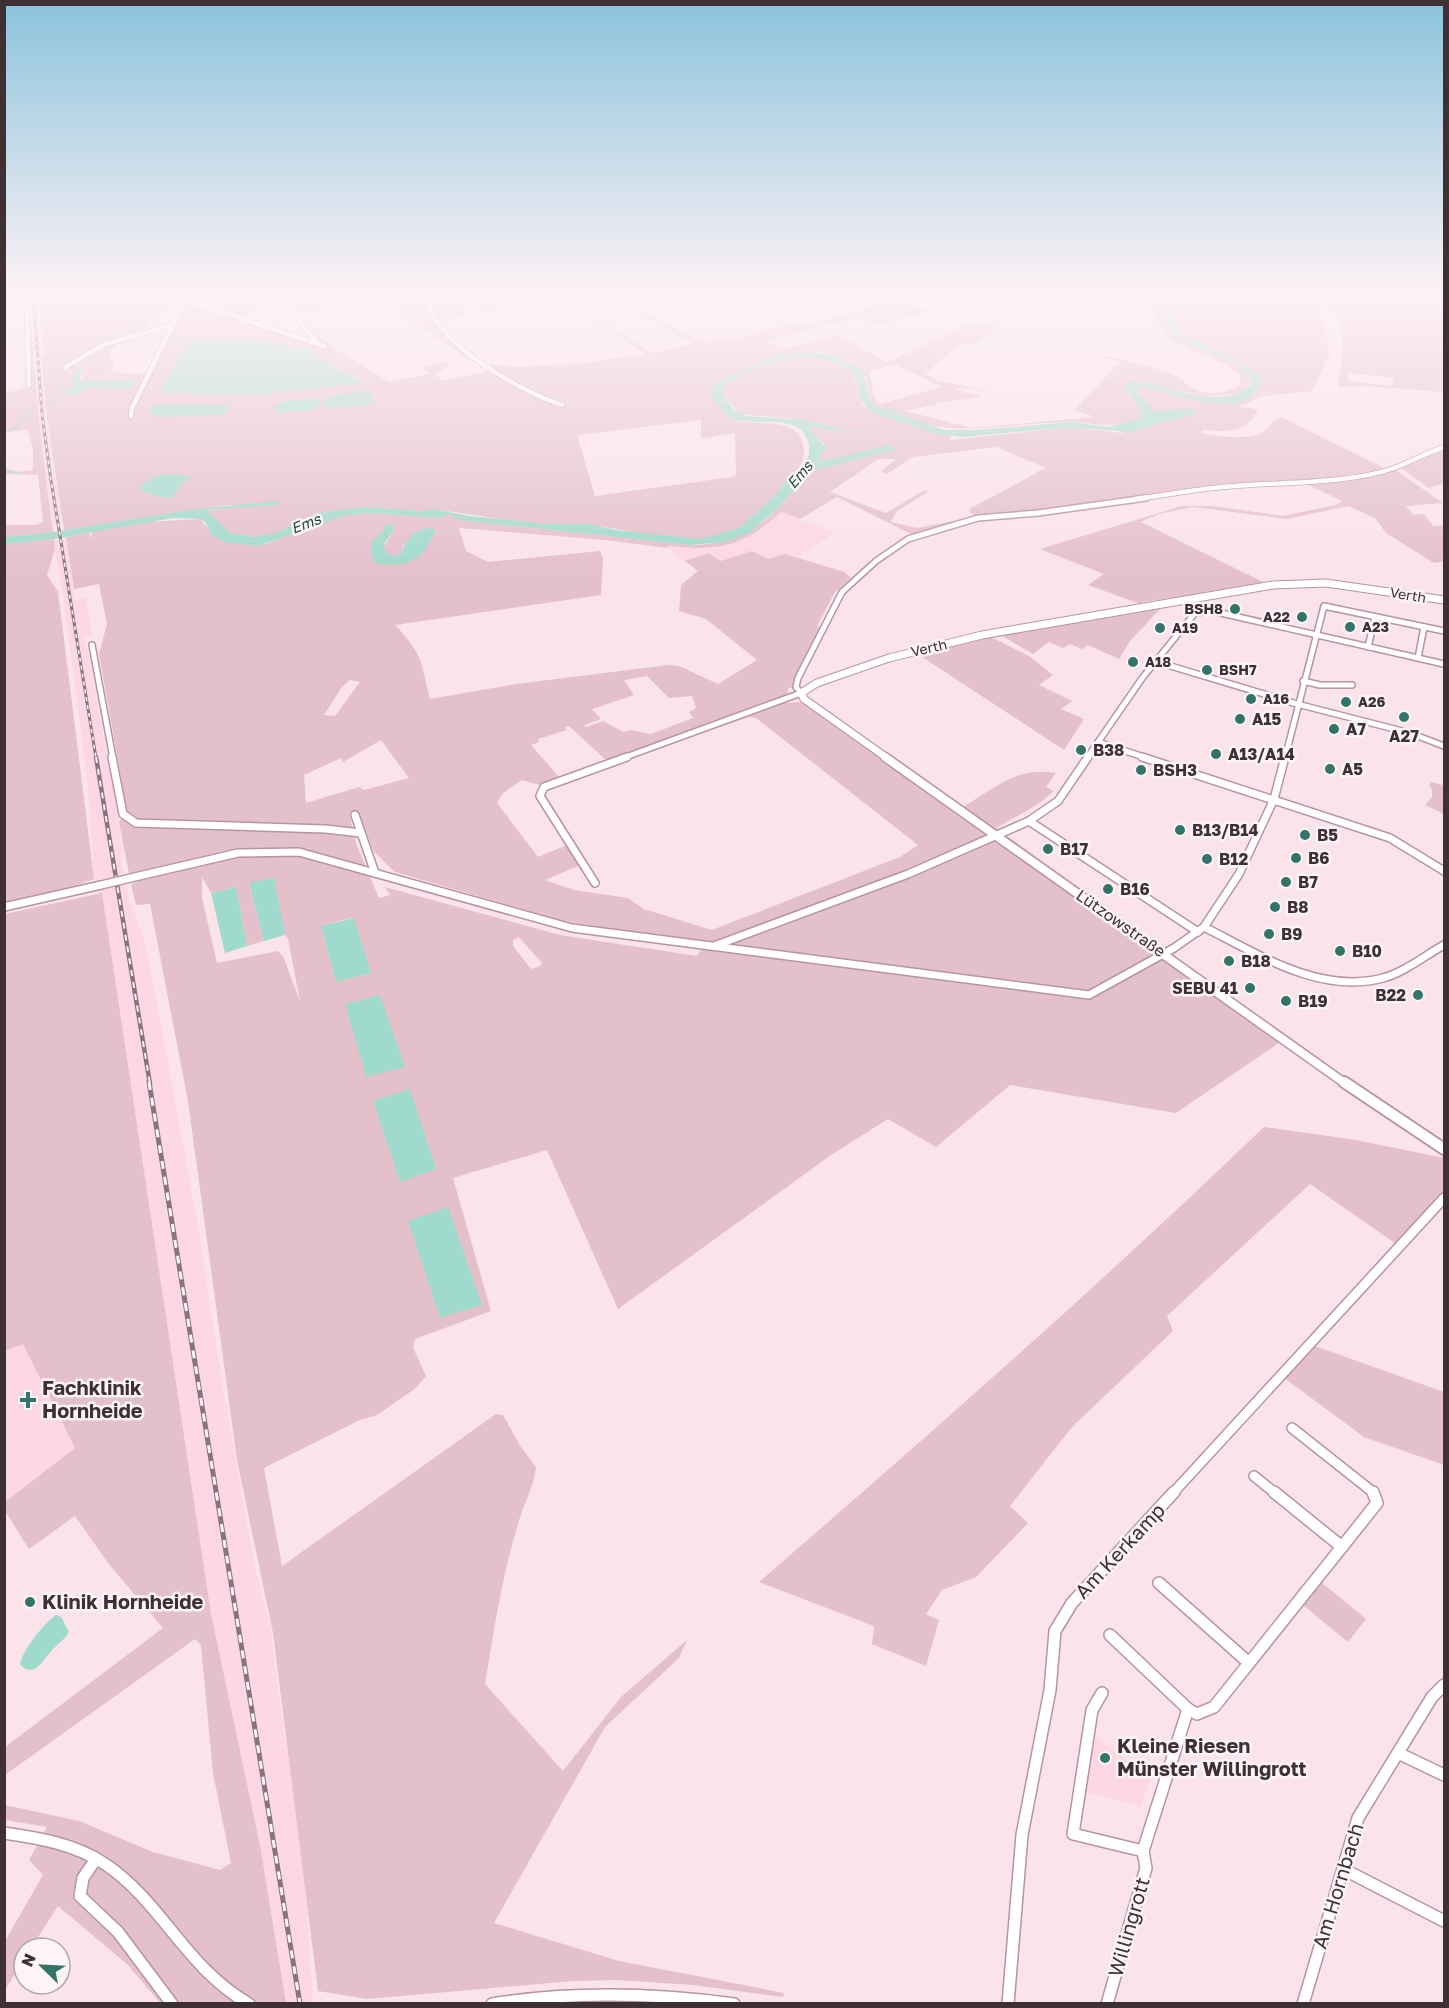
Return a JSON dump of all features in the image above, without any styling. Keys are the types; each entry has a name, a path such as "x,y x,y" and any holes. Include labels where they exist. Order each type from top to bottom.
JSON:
{"street":[{"path":"131,416 144,387"},
{"path":"526,387 547,400 561,405"},
{"path":"801,693 796,687 798,678 837,598 876,561 915,536 978,518 1046,512 1231,486 1334,478 1375,472 1394,468 1412,458 1444,447"},
{"name":"Verth","path":"595,883 540,796 544,787 801,693 817,683 889,658 1032,625 1273,585 1326,583 1444,600"},
{"path":"4,907 261,849 299,852 572,928 1083,996 1165,954 1201,929 1239,874 1274,799 1324,606 1444,631"},
{"path":"712,947 908,874 1029,821 1058,801 1154,661 1195,613 1202,611 1444,664"},
{"path":"1368,647 1375,617"},
{"path":"1418,658 1424,627"},
{"path":"92,645 123,814 136,823 152,825 325,829 361,833"},
{"path":"1154,661 1297,704 1410,733 1444,746"},
{"path":"1303,681 1320,685 1352,685"},
{"name":"Lützowstraße","path":"801,693 804,699 1395,1118 1444,1149"},
{"path":"1098,742 1390,838 1444,871"},
{"path":"355,815 375,873"},
{"path":"1029,821 1201,929 1286,966 1342,981 1369,981 1386,977 1444,945"},
{"name":"Am Kerkamp","path":"1008,2004 1022,1835 1050,1690 1053,1640 1063,1613 1444,1198"},
{"path":"1110,1635 1188,1709 1197,1714 1214,1707 1377,1503 1377,1497 1292,1428"},
{"path":"1254,1476 1342,1547"},
{"path":"1159,1583 1249,1663"},
{"name":"Am Hornbach","path":"1303,2004 1358,1818 1432,1697 1444,1685"},
{"path":"1102,1694 1092,1710 1073,1834 1143,1851"},
{"name":"Willingrott","path":"1107,2004 1146,1868 1143,1851 1188,1709"},
{"path":"1398,1753 1444,1775"},
{"path":"4,1833 60,1843 96,1859 135,1890 200,1968 229,1992 249,2004"},
{"path":"96,1859 83,1878 80,1896 85,1904 117,1932 151,1980 172,2004"},
{"path":"1343,1869 1444,1921"},
{"path":"492,2004 572,1993 616,1992 734,2004"}],"shaded area":[{"path":"27,387 27,390 29,387 36,387 53,532 5,537 5,525 36,525 43,522 38,475 5,474 4,468 18,472 33,470 33,448 27,429 4,433 5,394"},
{"path":"36,387 44,387 62,524 53,526"},
{"path":"44,387 72,387 63,393 77,394 92,387 127,389 130,387 722,387 714,401 731,418 786,426 795,431 801,439 804,452 799,467 757,515 726,534 710,538 676,539 585,524 532,523 433,509 422,511 364,507 317,513 276,533 253,537 230,533 205,511 252,505 225,505 64,531","holes":["701,420 701,439 735,433 736,474 732,477 595,496 577,435"]},
{"path":"724,387 857,387 863,406 911,426 953,437 949,439 951,440 1070,427 1122,433 1177,417 1154,411 1137,392 1136,389 1142,387 1208,402 1242,401 1254,394 1258,387 1314,387 1312,391 1262,396 1239,407 1258,409 1248,423 1242,427 1227,431 1202,430 1201,433 1232,437 1257,435 1281,417 1386,469 1333,478 1224,485 1047,508 1050,510 975,517 969,511 971,508 1046,468 996,447 913,457 887,474 881,471 896,459 878,459 830,492 886,513 925,490 928,492 897,511 891,522 917,528 967,518 967,521 915,536 837,497 800,519 781,512 742,540 715,547 667,546 668,548 605,540 459,528 466,551 488,562 600,551 603,559 601,595 395,625 420,659 430,699 516,684 669,665 679,666 718,684 757,660 706,619 679,611 681,585 698,571 685,561 708,553 721,561 752,551 768,559 785,554 844,572 851,578 835,592 817,626 822,628 796,687 788,688 787,703 801,702 957,810 1015,777 1027,773 1056,773 1046,787 1054,791 1033,807 996,828 1178,958 1166,962 1282,1041 1176,1113 1010,1085 936,1147 888,1119 831,1155 618,1309 547,1150 453,1178 491,1311 415,1339 413,1348 426,1376 416,1388 377,1415 360,1420 264,1468 282,1566 496,1414 503,1415 521,1447 536,1467 507,1563 485,1684 563,1771 621,1697 687,1640 679,1658 605,1727 494,1923 619,1961 784,1993 783,1997 693,1985 617,1980 574,1981 367,1999 318,1991 273,1633 237,1460 188,1101 150,904 136,905 131,884 175,865 129,874 119,822 127,811 99,654 107,624 99,584 74,589 66,537 89,532 92,538 92,532 147,522 200,519 207,527 266,544 312,525 343,516 372,513 439,518 450,514 459,520 690,545 706,544 721,542 748,532 771,515 808,474 820,467 820,462 817,460 824,444 807,427 845,429 804,420 740,414 722,394","holes":["384,527 394,531 383,547 384,552 393,557 402,553 403,546 433,529 436,530 420,552 410,560 382,565","647,676 669,698 692,696 696,708 689,712 693,718 651,734 631,730 623,732 603,721 586,727 584,725 601,719 592,709 634,695 624,680","350,680 360,682 335,716 324,715 342,687","749,717 756,718 918,845 900,857 712,930 644,909 628,898 574,890 545,880 580,865 567,845 538,857 497,803 502,794 522,780 540,785 560,778 531,745 539,742 538,739 567,730 565,727 569,726 607,761 619,762","381,740 409,778 364,790 359,787 306,803 304,775 341,758 343,762","355,813 359,815 374,852 395,872 563,921 705,943 697,956 560,935 385,887 390,895 379,898 357,846 350,817","202,877 211,893 236,887 247,946 264,941 249,884 288,939 300,1001 283,956 278,951 217,963 202,898","351,918 371,973 336,982 321,926","519,937 542,963 531,969 513,946 513,940"]},
{"path":"868,387 872,387 874,398 880,404 941,387 966,387 992,392 957,387 955,389 982,397 944,402 906,411 972,428 927,425 876,407 871,402"},
{"path":"1096,387 1132,387 1127,392 1138,406 1142,417 1114,425 1043,423 972,428 1095,417 1074,410"},
{"path":"1162,387 1191,387 1198,391 1213,393 1236,387 1246,387 1236,394 1206,397"},
{"path":"1374,387 1444,387 1444,392"},
{"path":"1444,450 1444,483 1429,488 1402,469 1404,466"},
{"path":"1397,471 1443,503 1406,506 1413,515 1424,514 1433,526 1444,525 1444,561 1434,563 1386,533 1375,518 1348,506 1287,519 1193,507 1159,514 1141,522 1267,584 1142,602 1143,605 1088,585 1104,574 1040,549 1182,506 1213,506 1283,516 1336,505 1342,501 1302,482"},
{"path":"781,512 835,533 798,556 785,554 745,569 693,574 698,571 665,546 704,549 736,543 761,531"},
{"path":"54,539 55,549 47,575 58,592 94,879 65,889 5,902 4,544"},
{"path":"67,539 75,600 86,597 92,634 85,636 119,822 122,866 129,900 143,936 154,987 200,1238 222,1384 256,1573 270,1625 284,1734 302,1839 313,2003 286,2003 260,1845 211,1614 102,893 94,879 88,785 54,541"},
{"path":"1163,606 1130,641 1119,659 1088,645 1082,649 1070,644 1063,648 1049,642 1033,654 999,634"},
{"path":"991,637 1029,656 1053,675 1039,685 1072,701 1061,709 1084,719 1064,750 916,653"},
{"path":"1431,782 1443,785 1444,783 1444,814 1425,805 1432,797 1429,785"},
{"path":"102,893 211,1614 260,1845 286,2003 160,2003 128,1965 58,1906 39,1936 12,1936 12,1979 5,1990 5,1941 43,1875 29,1860 47,1827 5,1820 5,1805 79,1821 153,1852 220,1870 231,1863 213,1773 201,1645 195,1639 5,1775 5,1747 163,1628 108,1563 75,1516 29,1549 5,1511 5,1502 75,1448 23,1344 5,1351 5,914"},
{"path":"1264,1127 1356,1140 1444,1158 1444,1197 1402,1248 1310,1184 1167,1316 1173,1331 1072,1427 1010,1506 1028,1523 976,1577 942,1590 926,1614 939,1620 926,1666 872,1644 874,1626 759,1582 1014,1358"},
{"name":"Fachklinik Hornheide","path":"23,1343 75,1448 5,1502 5,1351"},
{"path":"1312,1345 1444,1392 1444,1465 1364,1437 1283,1377"},
{"path":"1321,1582 1366,1619 1348,1642 1303,1605"},
{"name":"Kleine Riesen Münster Willingrott","path":"1091,1732 1150,1780 1141,1806 1081,1791"}],"water":[{"path":"73,387 130,387 127,389 92,387 77,394 62,394"},
{"path":"163,387 329,387 255,395 159,393"},
{"name":"Ems","path":"714,387 724,387 722,394 733,409 745,416 804,420 858,432 807,427 826,448 818,462 890,445 896,450 813,470 777,509 750,532 726,542 690,545 459,520 450,514 439,518 372,513 343,516 258,546 225,542 212,535 205,522 200,519 173,518 54,539 5,544 5,537 53,532 202,508 277,501 280,502 276,505 206,510 230,533 253,537 276,533 317,513 364,507 421,511 433,509 470,516 548,524 588,524 616,530 701,539 739,528 782,489 781,485 801,469 809,453 805,435 798,428 777,422 741,421 732,418 717,404 712,394"},
{"path":"858,387 867,387 871,402 877,407 945,430 976,430 1072,422 1108,427 1133,421 1141,417 1138,406 1124,387 1162,387 1206,397 1236,394 1248,387 1258,387 1254,394 1242,401 1226,403 1208,402 1142,387 1137,389 1137,392 1154,411 1192,409 1199,413 1129,432 1070,427 963,437 933,433 874,413 863,403"},
{"path":"368,391 372,393 374,403 329,409 323,407 329,396"},
{"path":"316,398 321,402 314,410 278,412 273,408 280,402"},
{"path":"156,404 224,405 230,409 220,415 157,417 149,411"},
{"path":"175,474 192,477 180,485 172,498 160,497 141,490 141,484 157,475"},
{"path":"394,524 394,531 385,542 383,549 393,557 402,553 414,534 424,529 436,530 420,556 394,565 374,562 371,550 372,541 383,532 385,525"},
{"path":"274,878 285,935 264,941 249,883"},
{"path":"236,887 247,946 225,953 211,893"},
{"path":"354,918 371,973 336,982 321,926"},
{"path":"380,995 405,1067 366,1077 345,1004"},
{"path":"410,1089 436,1169 400,1182 373,1101"},
{"path":"448,1207 482,1305 440,1318 408,1221"},
{"path":"56,1615 61,1617 69,1632 39,1666 35,1669 26,1669 20,1665 24,1653 40,1630"}],"waterway":[{"path":"52,407 51,397 59,387"},
{"path":"884,412 895,408"},
{"path":"26,417 32,410"},
{"path":"4,431 14,429 24,419"},
{"path":"4,470 20,473"}],"railway":[{"path":"40,387 50,474 96,758"},
{"path":"96,757 150,1084"},
{"path":"149,1082 300,2004"}],"place":[{"name":"BSH8","path":"1235,609"},
{"name":"A22","path":"1302,617"},
{"name":"A23","path":"1350,627"},
{"name":"A19","path":"1160,628"},
{"name":"A18","path":"1133,662"},
{"name":"BSH7","path":"1207,670"},
{"name":"A16","path":"1251,699"},
{"name":"A26","path":"1346,702"},
{"name":"A27","path":"1404,717"},
{"name":"A15","path":"1240,719"},
{"name":"A7","path":"1334,729"},
{"name":"B38","path":"1081,750"},
{"name":"A13/A14","path":"1216,754"},
{"name":"A5","path":"1330,769"},
{"name":"BSH3","path":"1141,770"},
{"name":"B13/B14","path":"1180,830"},
{"name":"B5","path":"1305,835"},
{"name":"B17","path":"1048,849"},
{"name":"B6","path":"1296,858"},
{"name":"B12","path":"1207,859"},
{"name":"B7","path":"1286,882"},
{"name":"B16","path":"1108,889"},
{"name":"B8","path":"1275,907"},
{"name":"B9","path":"1269,934"},
{"name":"B10","path":"1340,951"},
{"name":"B18","path":"1229,961"},
{"name":"SEBU 41","path":"1250,988"},
{"name":"B22","path":"1418,995"},
{"name":"B19","path":"1286,1001"},
{"name":"Fachklinik Hornheide","path":"28,1400"},
{"name":"Klinik Hornheide","path":"30,1602"},
{"name":"Kleine Riesen Münster Willingrott","path":"1105,1758"}]}
